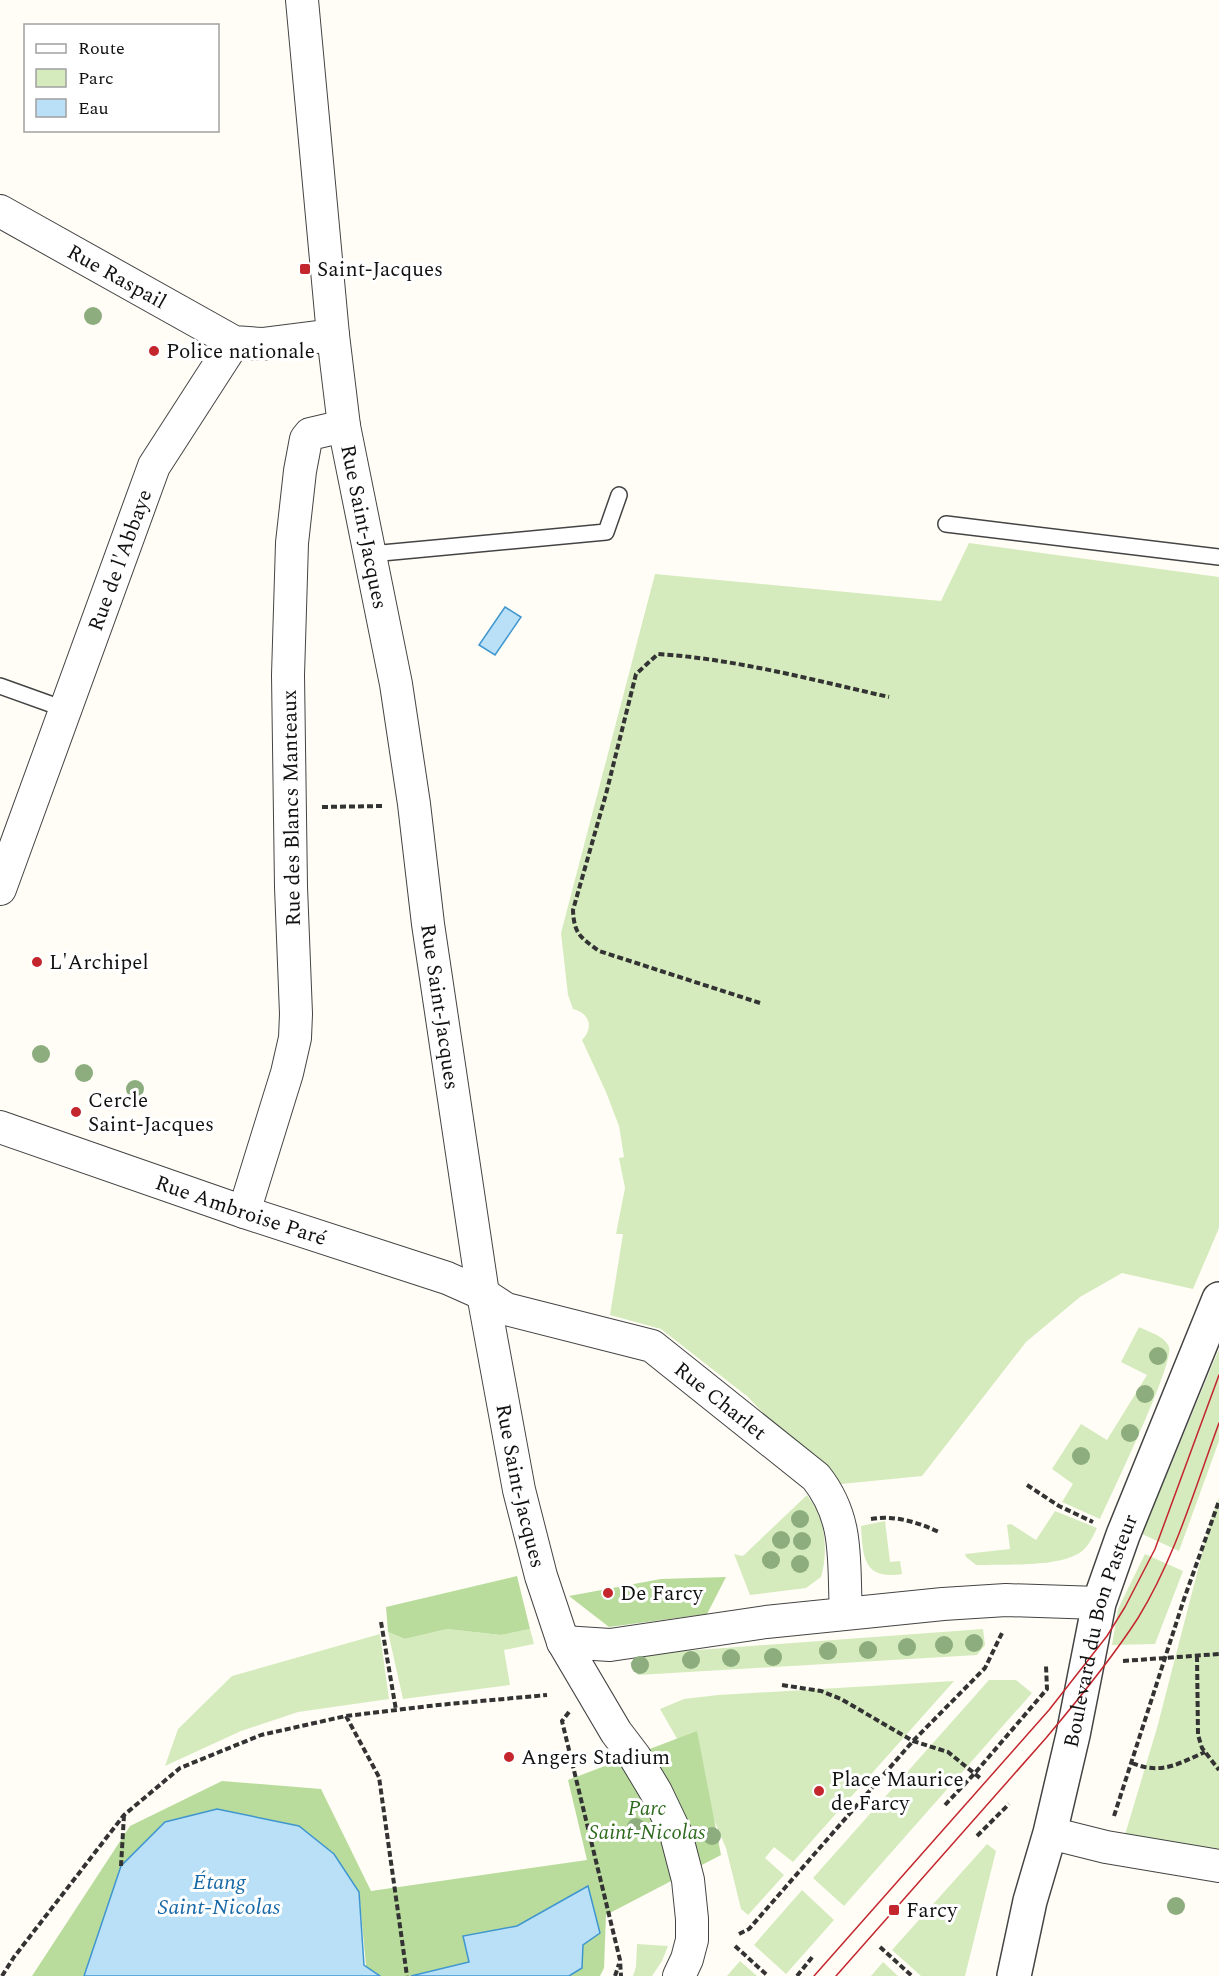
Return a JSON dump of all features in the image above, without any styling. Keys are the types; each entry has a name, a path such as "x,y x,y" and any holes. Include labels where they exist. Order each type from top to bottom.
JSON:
{"street":[{"name":"Rue Saint-Jacques","path":"302,0 333,335 344,426 396,684 414,804 428,924 483,1294 519,1490 541,1576 563,1642 598,1702 656,1792 676,1834 691,1900 692,1940 679,1976"},
{"name":"Rue Raspail","path":"0,211 234,342"},
{"path":"234,342 262,344 333,335"},
{"name":"Rue de l'Abbaye","path":"0,889 67,710 154,465 234,342"},
{"name":"Rue des Blancs Manteaux","path":"244,1212 287,1073 295,1038 288,675 292,543 300,471 306,440 310,434 344,426"},
{"name":"Rue Ambroise Paré","path":"0,1127 244,1212 447,1278 483,1294"},
{"name":"Rue Charlet","path":"483,1294 506,1309 652,1346 816,1477 833,1502 839,1517 842,1532 846,1613"},
{"name":"Boulevard du Bon Pasteur","path":"1014,1976 1030,1901 1050,1833 1073,1735 1099,1603 1123,1535 1219,1299"},
{"path":"563,1642 610,1645 766,1622 1006,1600 1099,1603"},
{"path":"1050,1833 1106,1847 1219,1866"}],"lane":[{"path":"371,554 606,532 619,495"},
{"path":"946,524 1219,557"},
{"path":"0,686 67,710"}],"path":[{"path":"760,1003 599,951 579,936 574,924 573,910 606,794 636,674 658,654 676,655 723,661 889,697"},
{"path":"311,808 390,806"},
{"path":"1027,1485 1059,1506 1102,1527"},
{"path":"1114,1819 1184,1599 1219,1501"},
{"path":"866,1520 886,1516 917,1523 939,1532"},
{"path":"381,1622 396,1710"},
{"path":"739,1934 749,1929 914,1740 985,1668 1005,1627"},
{"path":"1123,1661 1219,1654"},
{"path":"1197,1656 1197,1735 1205,1752 1219,1770"},
{"path":"945,1805 1047,1689 1046,1666"},
{"path":"782,1685 821,1691 842,1699 914,1740 948,1752 980,1778"},
{"path":"2,1976 14,1957 124,1815 180,1768 261,1736 346,1716 547,1695"},
{"path":"598,1702 567,1713 562,1721 620,1960 621,1976"},
{"path":"346,1716 379,1777 407,1976"},
{"path":"1132,1763 1141,1767 1160,1769 1205,1752"},
{"path":"977,1836 1009,1803"},
{"path":"121,1866 124,1815"},
{"path":"735,1946 768,1976"},
{"path":"880,1947 912,1976"},
{"path":"797,1976 814,1955"},
{"path":"615,1976 620,1960"}],"green space":[{"path":"969,543 1219,577 1219,1228 1193,1289 1122,1273 1080,1297 1026,1342 922,1476 831,1485 748,1397 661,1329 610,1315 623,1234 616,1234 625,1188 619,1158 624,1157 619,1126 582,1040 588,1031 588,1022 583,1014 573,1009 568,995 561,933 655,574 941,601"},
{"path":"1139,1327 1167,1343 1168,1359 1152,1403 1100,1519 1062,1502 1073,1484 1052,1469 1081,1424 1107,1440 1147,1375 1121,1362"},
{"path":"1219,1349 1219,1441 1179,1551 1142,1534"},
{"path":"807,1495 818,1511 823,1527 825,1553 821,1577 806,1588 750,1595 734,1554 744,1555"},
{"path":"1219,1498 1219,1850 1124,1838 1157,1728 1210,1523"},
{"path":"1055,1511 1097,1528 1089,1544 1072,1557 1048,1562 976,1565 966,1557 965,1554 1010,1549 1007,1525 1011,1524 1036,1540"},
{"path":"885,1521 890,1562 900,1561 902,1574 889,1575 872,1570 865,1556 861,1526"},
{"path":"1145,1554 1183,1571 1155,1644 1112,1645 1118,1609"},
{"path":"517,1576 530,1629 501,1635 447,1629 405,1639 388,1632 386,1607"},
{"path":"726,1577 707,1614 609,1627 569,1596 661,1579"},
{"path":"447,1629 501,1635 530,1629 534,1644 504,1650 510,1685 403,1699 388,1632 405,1639"},
{"path":"983,1629 985,1645 977,1655 638,1675 630,1663 645,1655 657,1653"},
{"path":"380,1634 389,1699 298,1712 241,1731 165,1766 178,1729 232,1676"},
{"path":"989,1680 1016,1680 1032,1693 844,1906 813,1878"},
{"path":"954,1681 793,1862 774,1847 765,1858 784,1875 748,1915 741,1909 726,1848 687,1756 660,1709 684,1699 718,1695"},
{"name":"Parc Saint-Nicolas","path":"697,1731 721,1855 606,1915 604,1968 600,1976 367,1976 359,1892 121,1866 84,1976 32,1976 130,1826 222,1781 321,1789 371,1891 587,1860 568,1780"},
{"path":"987,1844 996,1851 965,1976 921,1976 892,1950"},
{"path":"802,1890 834,1920 786,1974 754,1945"},
{"path":"637,1944 668,1946 652,1976 633,1976 636,1967"},
{"path":"740,1961 757,1976 727,1976"},
{"path":"883,1962 898,1976 871,1976"}],"water":[{"path":"505,607 521,617 495,655 479,645"},
{"name":"Étang Saint-Nicolas","path":"217,1809 299,1826 334,1854 359,1892 364,1965 380,1976 84,1976 121,1866 165,1822"},
{"path":"588,1886 600,1933 583,1945 582,1968 569,1976 411,1976 469,1962 463,1936 517,1926"}],"tram line":[{"path":"814,1976 1049,1710 1107,1636 1155,1549 1219,1375"},
{"path":"836,1976 1046,1738 1128,1634 1151,1595 1174,1547 1219,1423"}],"place":[{"name":"Saint-Jacques","path":"305,269"},
{"name":"Police nationale","path":"154,351"},
{"name":"L'Archipel","path":"37,962"},
{"name":"Cercle Saint-Jacques","path":"76,1112"},
{"name":"De Farcy","path":"608,1593"},
{"name":"Angers Stadium","path":"509,1757"},
{"name":"Place Maurice de Farcy","path":"819,1791"},
{"name":"Farcy","path":"894,1910"}]}
